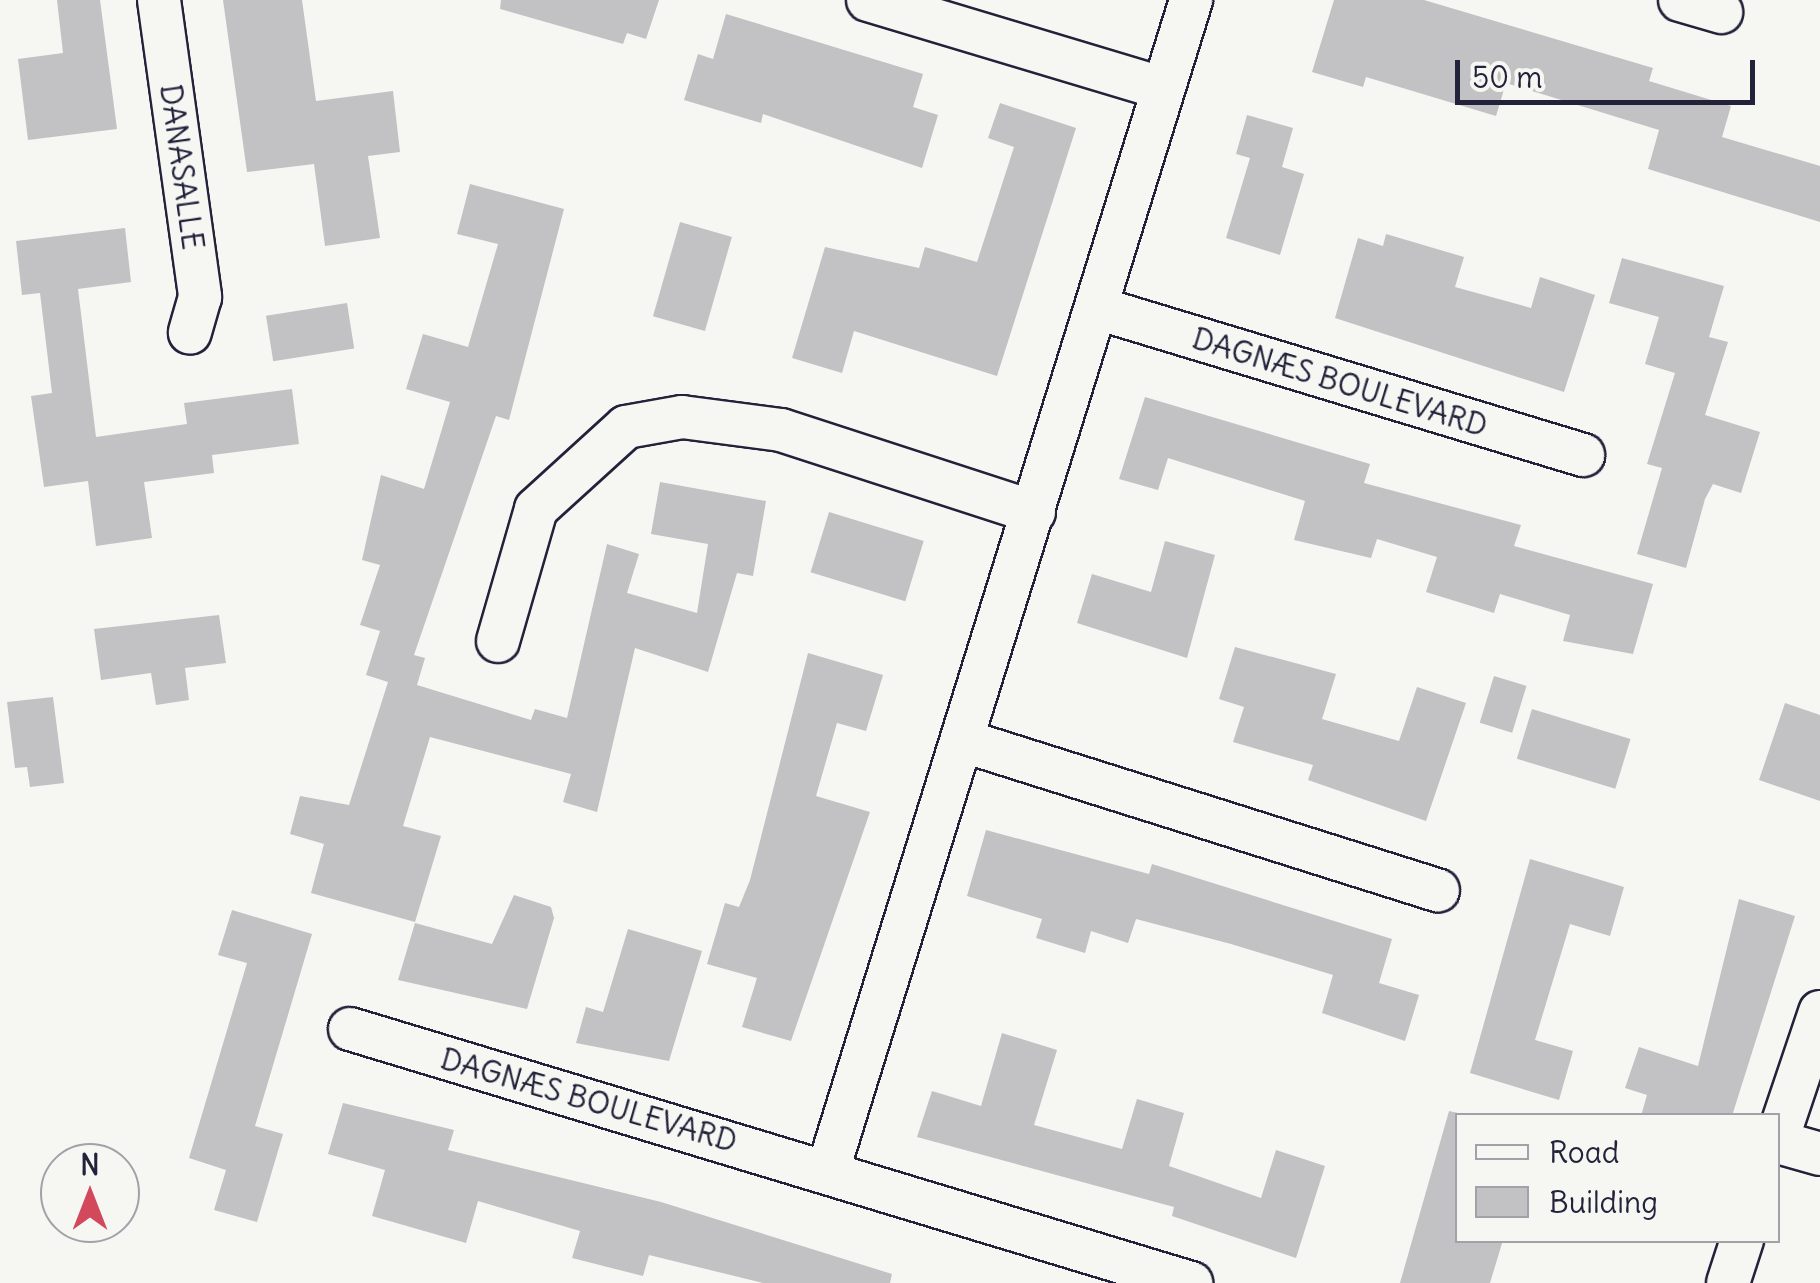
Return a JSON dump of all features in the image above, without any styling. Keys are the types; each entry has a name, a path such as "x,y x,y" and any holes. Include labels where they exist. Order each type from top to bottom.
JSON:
{"street":[{"name":"DANASALLE","path":"159,0 200,297 190,333"},
{"path":"868,0 1162,88"},
{"path":"828,1170 1190,0"},
{"path":"1680,0 1720,12"},
{"name":"DAGNÆS BOULEVARD","path":"1097,308 1583,455"},
{"path":"498,642 536,509 626,427 682,417 781,430 1034,512"},
{"path":"964,740 1438,890"},
{"path":"1780,1133 1820,1012"},
{"name":"DAGNÆS BOULEVARD","path":"350,1029 828,1170 1192,1283"},
{"path":"1780,1140 1820,1154"},
{"path":"1728,1283 1741,1243"}],"building":[{"path":"57,0 100,0 117,129 28,140 18,59 63,53"},
{"path":"223,0 302,0 316,101 393,91 400,152 368,156 380,238 325,246 314,164 247,172"},
{"path":"501,0 659,0 646,39 627,33 623,44 500,9"},
{"path":"1334,0 1424,0 1653,68 1649,81 1731,106 1722,137 1820,166 1820,222 1648,169 1659,130 1506,83 1496,116 1366,77 1363,87 1312,72"},
{"path":"726,14 923,74 913,107 938,115 922,168 763,114 761,123 684,100 698,54 713,59"},
{"path":"1000,103 1076,128 997,376 854,331 842,373 792,358 825,247 919,268 925,247 977,262 1014,147 988,138"},
{"path":"1247,115 1293,128 1282,167 1304,174 1280,255 1226,238 1250,158 1236,154"},
{"path":"470,184 564,209 509,420 496,416 414,655 425,658 417,685 531,720 535,709 567,718 607,544 639,554 627,593 697,613 708,544 651,534 660,482 766,501 753,576 737,573 708,672 635,648 597,812 563,802 571,774 430,737 403,826 441,836 415,922 311,893 324,844 290,834 300,796 349,805 388,682 366,675 380,631 360,625 380,565 362,560 381,475 424,489 450,402 406,389 423,334 468,347 498,244 457,234"},
{"path":"680,222 732,237 705,331 653,316"},
{"path":"125,228 131,282 78,289 96,437 187,424 184,403 292,389 299,444 212,455 214,473 144,482 152,538 96,546 88,481 44,487 31,396 52,393 40,293 22,295 16,241"},
{"path":"1386,234 1464,257 1455,287 1531,308 1540,277 1595,295 1564,392 1335,318 1358,238 1383,246"},
{"path":"1622,258 1724,286 1709,337 1728,342 1705,415 1760,432 1741,493 1713,484 1705,499 1686,568 1637,554 1662,468 1647,464 1675,373 1645,364 1659,317 1609,303"},
{"path":"347,303 354,348 273,361 266,316"},
{"path":"1145,397 1370,464 1364,483 1521,525 1514,546 1653,584 1633,654 1563,641 1570,615 1500,594 1494,613 1426,592 1437,557 1377,539 1371,558 1294,540 1305,501 1168,458 1158,490 1119,479"},
{"path":"829,512 924,541 905,601 811,572"},
{"path":"1165,541 1215,555 1187,658 1077,623 1092,574 1151,592"},
{"path":"219,615 226,663 185,668 189,700 156,705 151,673 101,680 94,629"},
{"path":"1235,647 1336,674 1322,719 1399,741 1417,687 1466,703 1426,821 1308,780 1313,765 1233,742 1244,707 1219,699"},
{"path":"808,653 883,675 866,731 837,723 816,796 870,812 791,1041 742,1027 757,978 707,964 725,903 739,907 750,880"},
{"path":"1494,676 1527,686 1512,733 1480,723"},
{"path":"53,697 64,783 30,787 27,767 15,768 7,702"},
{"path":"1785,703 1820,715 1820,801 1759,780"},
{"path":"1532,709 1630,739 1615,789 1517,759"},
{"path":"986,830 1149,874 1152,864 1392,939 1379,983 1419,995 1405,1041 1322,1013 1333,975 1231,944 1136,919 1128,943 1091,931 1085,953 1036,938 1042,919 967,896"},
{"path":"1530,859 1624,887 1610,936 1570,924 1535,1040 1573,1051 1559,1100 1470,1073"},
{"path":"514,895 551,907 554,918 527,1009 398,980 415,923 492,944"},
{"path":"1739,899 1795,916 1733,1113 1642,1113 1647,1095 1625,1088 1639,1047 1698,1066"},
{"path":"232,910 312,934 255,1126 283,1134 257,1222 214,1210 226,1170 189,1158 247,963 218,955"},
{"path":"628,929 702,951 669,1061 576,1043 586,1007 603,1012"},
{"path":"1002,1033 1057,1050 1034,1125 1122,1149 1137,1099 1184,1113 1169,1166 1261,1198 1276,1150 1325,1166 1296,1258 1172,1216 1174,1207 917,1137 932,1091 981,1106"},
{"path":"343,1103 454,1130 448,1150 661,1202 892,1274 890,1283 763,1283 649,1255 643,1276 572,1258 580,1231 478,1201 466,1243 372,1216 385,1170 328,1154"},
{"path":"1449,1111 1458,1113 1455,1243 1502,1243 1490,1283 1400,1283"}]}
